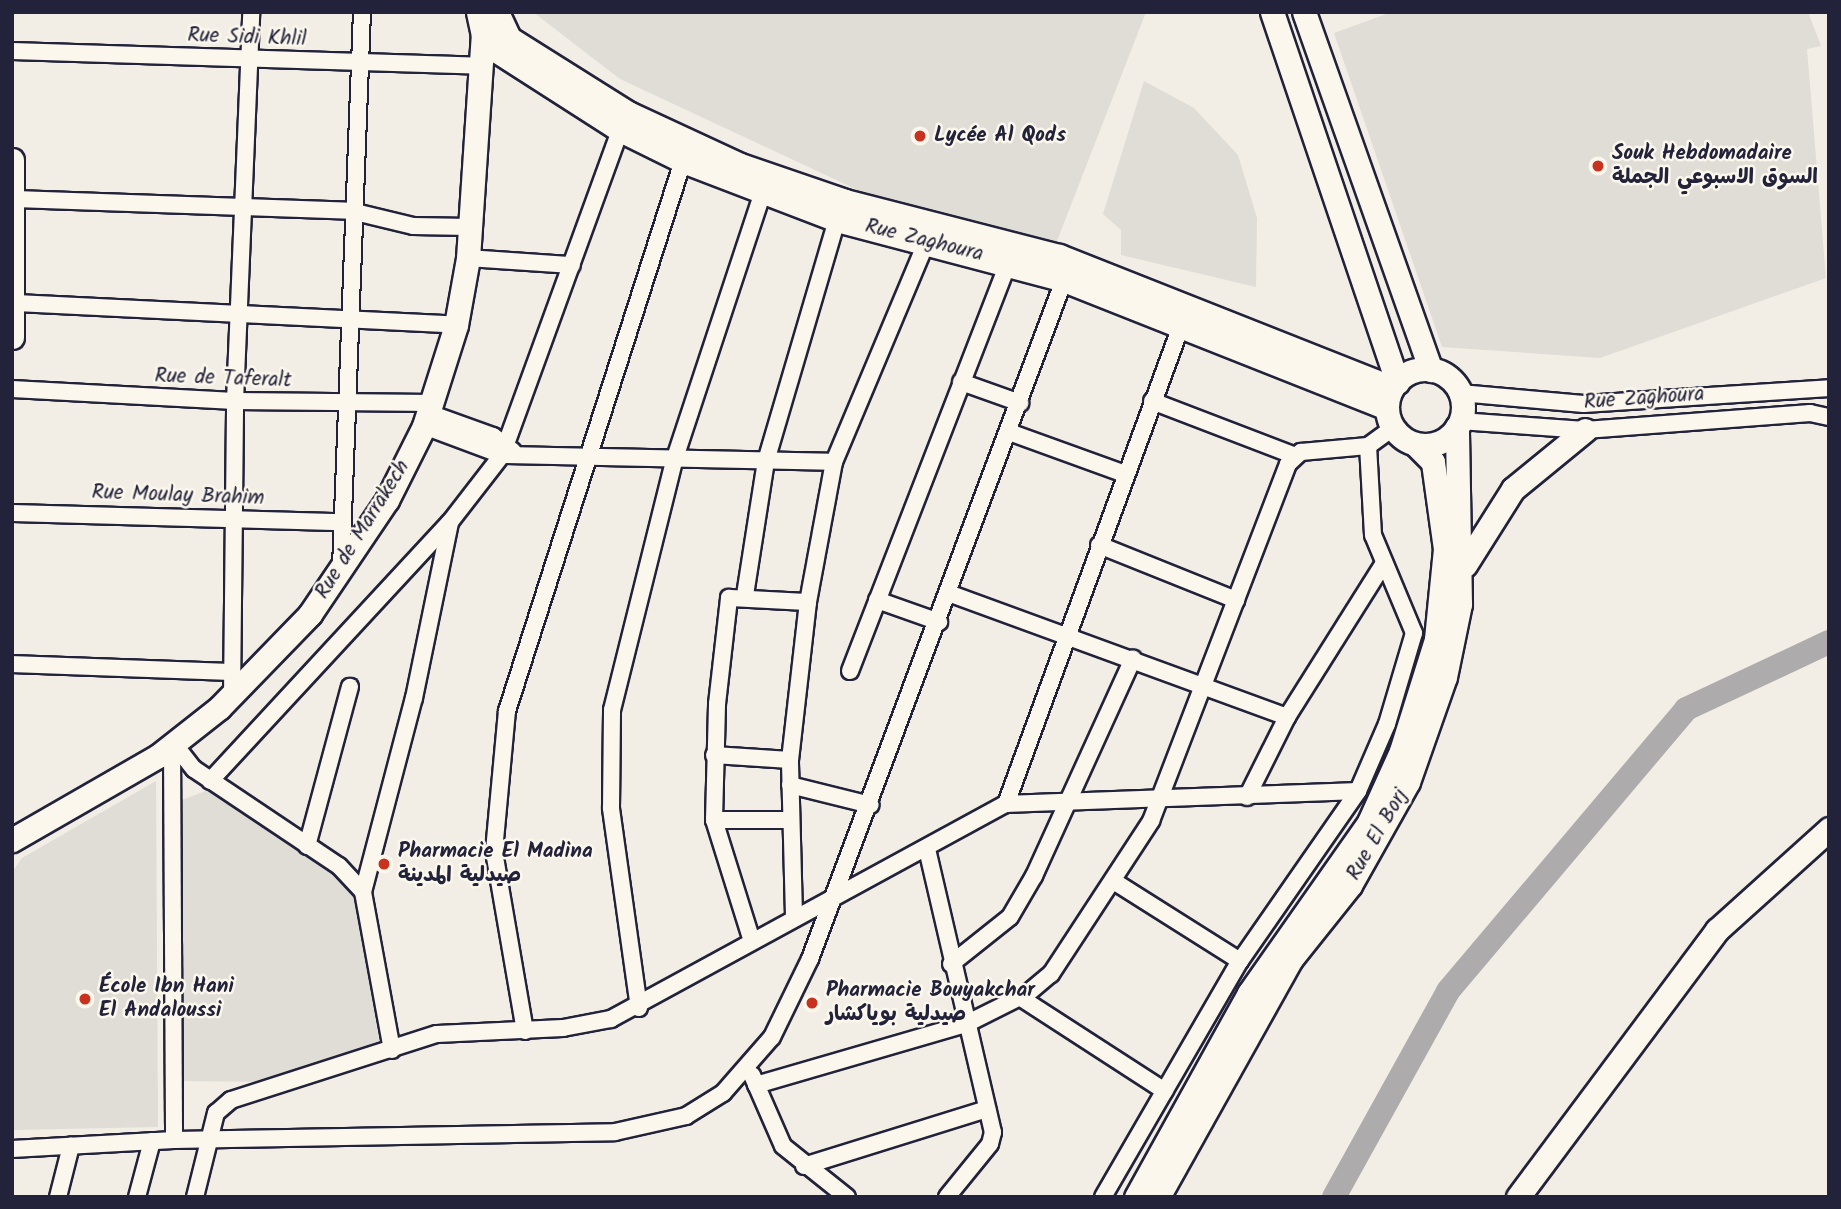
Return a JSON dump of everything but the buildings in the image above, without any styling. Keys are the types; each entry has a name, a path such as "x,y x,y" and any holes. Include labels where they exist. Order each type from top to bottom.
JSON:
{"street":[{"path":"232,697 230,672 235,401 242,310 251,12"},
{"path":"341,570 351,211 362,12"},
{"path":"1304,15 1431,370 1460,393 1459,424 1439,443 1415,444 1392,401 1274,20 1304,15"},
{"name":"Rue de Marrakech","path":"12,840 174,745 232,697 292,634 341,570 387,500 428,414 456,325 468,258 481,66 489,20"},
{"name":"Rue Zaghoura","path":"489,20 506,58 620,130 683,162 762,195 837,220 1009,262 1065,280 1181,327 1392,401"},
{"name":"Rue Zaghoura","path":"489,20 509,38 628,113 740,165 845,201 1059,256 1392,401"},
{"name":"Rue Sidi Khlil","path":"12,51 250,61 481,66"},
{"path":"210,781 450,522 508,451 620,130"},
{"path":"12,160 12,337"},
{"path":"524,1031 494,817 519,660 683,162"},
{"path":"639,1008 608,760 612,710 674,461 762,195"},
{"path":"14,213 244,208 351,211 412,226 470,228"},
{"path":"745,595 766,461 837,220"},
{"path":"794,916 790,760 808,602 834,462 927,241"},
{"path":"468,258 572,265"},
{"path":"850,671 1009,262"},
{"path":"847,1197 804,1166 783,1146 753,1077 793,996 837,894 951,594 1065,280"},
{"path":"14,303 350,314 456,325"},
{"path":"1006,804 1181,327"},
{"path":"1103,1197 1240,961 1358,791 1415,644 1384,563 1367,506 1368,446 1392,401 1431,370"},
{"path":"961,382 1020,403"},
{"name":"Rue de Taferalt","path":"12,388 347,405 428,414"},
{"name":"Rue Zaghoura","path":"1460,393 1584,404 1829,388"},
{"path":"1152,401 1295,456 1368,446"},
{"name":"Rue Zaghoura","path":"1459,424 1585,430 1810,413 1829,417"},
{"path":"428,414 508,451 674,461 834,462"},
{"name":"Rue El Borj","path":"1157,1197 1291,959 1350,886 1397,807 1445,677 1464,568 1459,424"},
{"path":"1464,568 1513,489 1585,430"},
{"path":"1009,432 1125,474"},
{"name":"Rue El Borj","path":"1136,1197 1255,983 1369,822 1401,751 1430,665 1444,574 1436,475 1415,444"},
{"path":"12,1149 174,1140 615,1132 686,1116 753,1077 966,1024 1021,998 1051,974 1115,882 1160,800 1236,600 1295,456"},
{"name":"Rue Moulay Brahim","path":"12,513 344,522"},
{"path":"392,1050 363,892 414,698 450,522"},
{"path":"1099,545 1236,600"},
{"path":"1247,797 1287,717 1384,563"},
{"path":"951,594 1287,717"},
{"path":"751,938 715,820 714,755 729,598 745,595 808,602"},
{"path":"877,600 939,622"},
{"path":"951,964 1010,916 1072,802 1133,659"},
{"path":"12,664 230,672"},
{"path":"307,846 350,687"},
{"path":"174,745 210,781 307,846 363,892"},
{"path":"174,745 174,1140"},
{"path":"714,755 790,760"},
{"path":"790,785 871,805"},
{"path":"195,1197 216,1113 231,1100 451,1031 524,1031 587,1025 639,1008 751,938 927,849 1006,804 1358,791"},
{"path":"715,820 790,820"},
{"path":"1518,1197 1717,930 1829,829"},
{"path":"927,849 951,964 987,1109 990,1144 949,1196"},
{"path":"1115,882 1240,961"},
{"path":"1021,998 1165,1091"},
{"path":"804,1166 987,1109"},
{"path":"137,1197 152,1141"},
{"path":"58,1197 71,1146"}],"shaded area":[{"name":"Lycée Al Qods","path":"533,12 1146,12 1055,246 862,192 620,79"},
{"name":"Souk Hebdomadaire السوق الاسبوعي الجملة","path":"1392,12 1808,12 1821,46 1807,49 1826,278 1600,358 1442,347 1334,33"},
{"path":"1144,81 1194,108 1238,155 1257,218 1256,287 1121,255 1121,230 1103,214"},
{"name":"École Ibn Hani El Andaloussi","path":"156,781 158,1127 12,1130 12,872 22,858"},
{"path":"211,789 344,876 356,902 381,1053 292,1082 176,1081 171,804"}],"waterway":[{"path":"1334,1197 1448,991 1686,709 1829,642"}],"place":[{"name":"Lycée Al Qods","path":"920,136"},
{"name":"Souk Hebdomadaire السوق الاسبوعي الجملة","path":"1598,166"},
{"name":"Pharmacie El Madina صيدلية المدينة","path":"384,864"},
{"name":"École Ibn Hani El Andaloussi","path":"85,999"},
{"name":"Pharmacie Bouyakchar صيدلية بوياكشار","path":"812,1003"}]}
